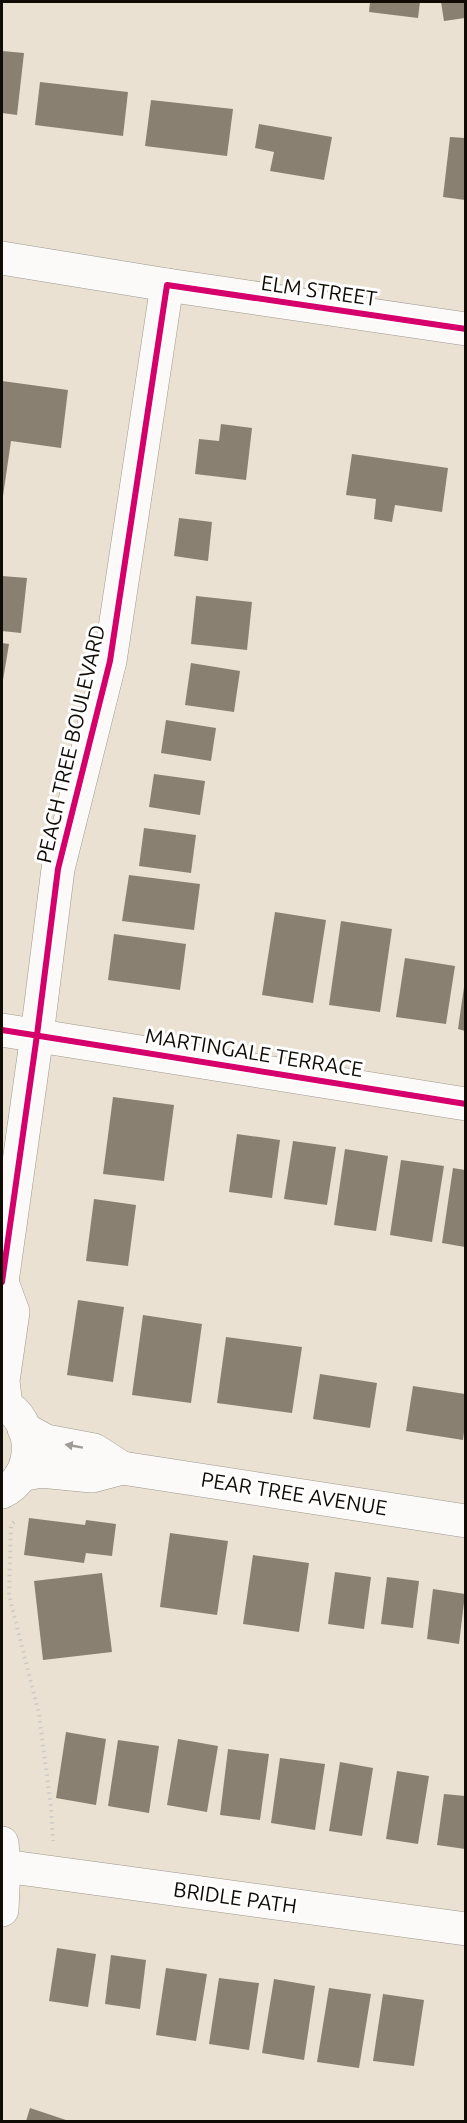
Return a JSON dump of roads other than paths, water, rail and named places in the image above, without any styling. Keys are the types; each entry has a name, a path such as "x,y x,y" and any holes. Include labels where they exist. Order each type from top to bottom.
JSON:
{"street":[{"name":"ELM STREET","path":"2,258 465,329"},
{"name":"PEACH TREE BOULEVARD","path":"14,1495 28,1458 28,1442 10,1413 3,1381 13,1312 2,1282 58,868 110,661 167,285"},
{"name":"MARTINGALE TERRACE","path":"2,1030 465,1104"},
{"name":"PEAR TREE AVENUE","path":"10,1413 46,1441 94,1450 122,1468"},
{"name":"PEAR TREE AVENUE","path":"14,1495 40,1471 92,1476 122,1468 465,1521"},
{"name":"BRIDLE PATH","path":"3,1855 54,1874 465,1929"},
{"path":"2,1910 3,1855"}]}
